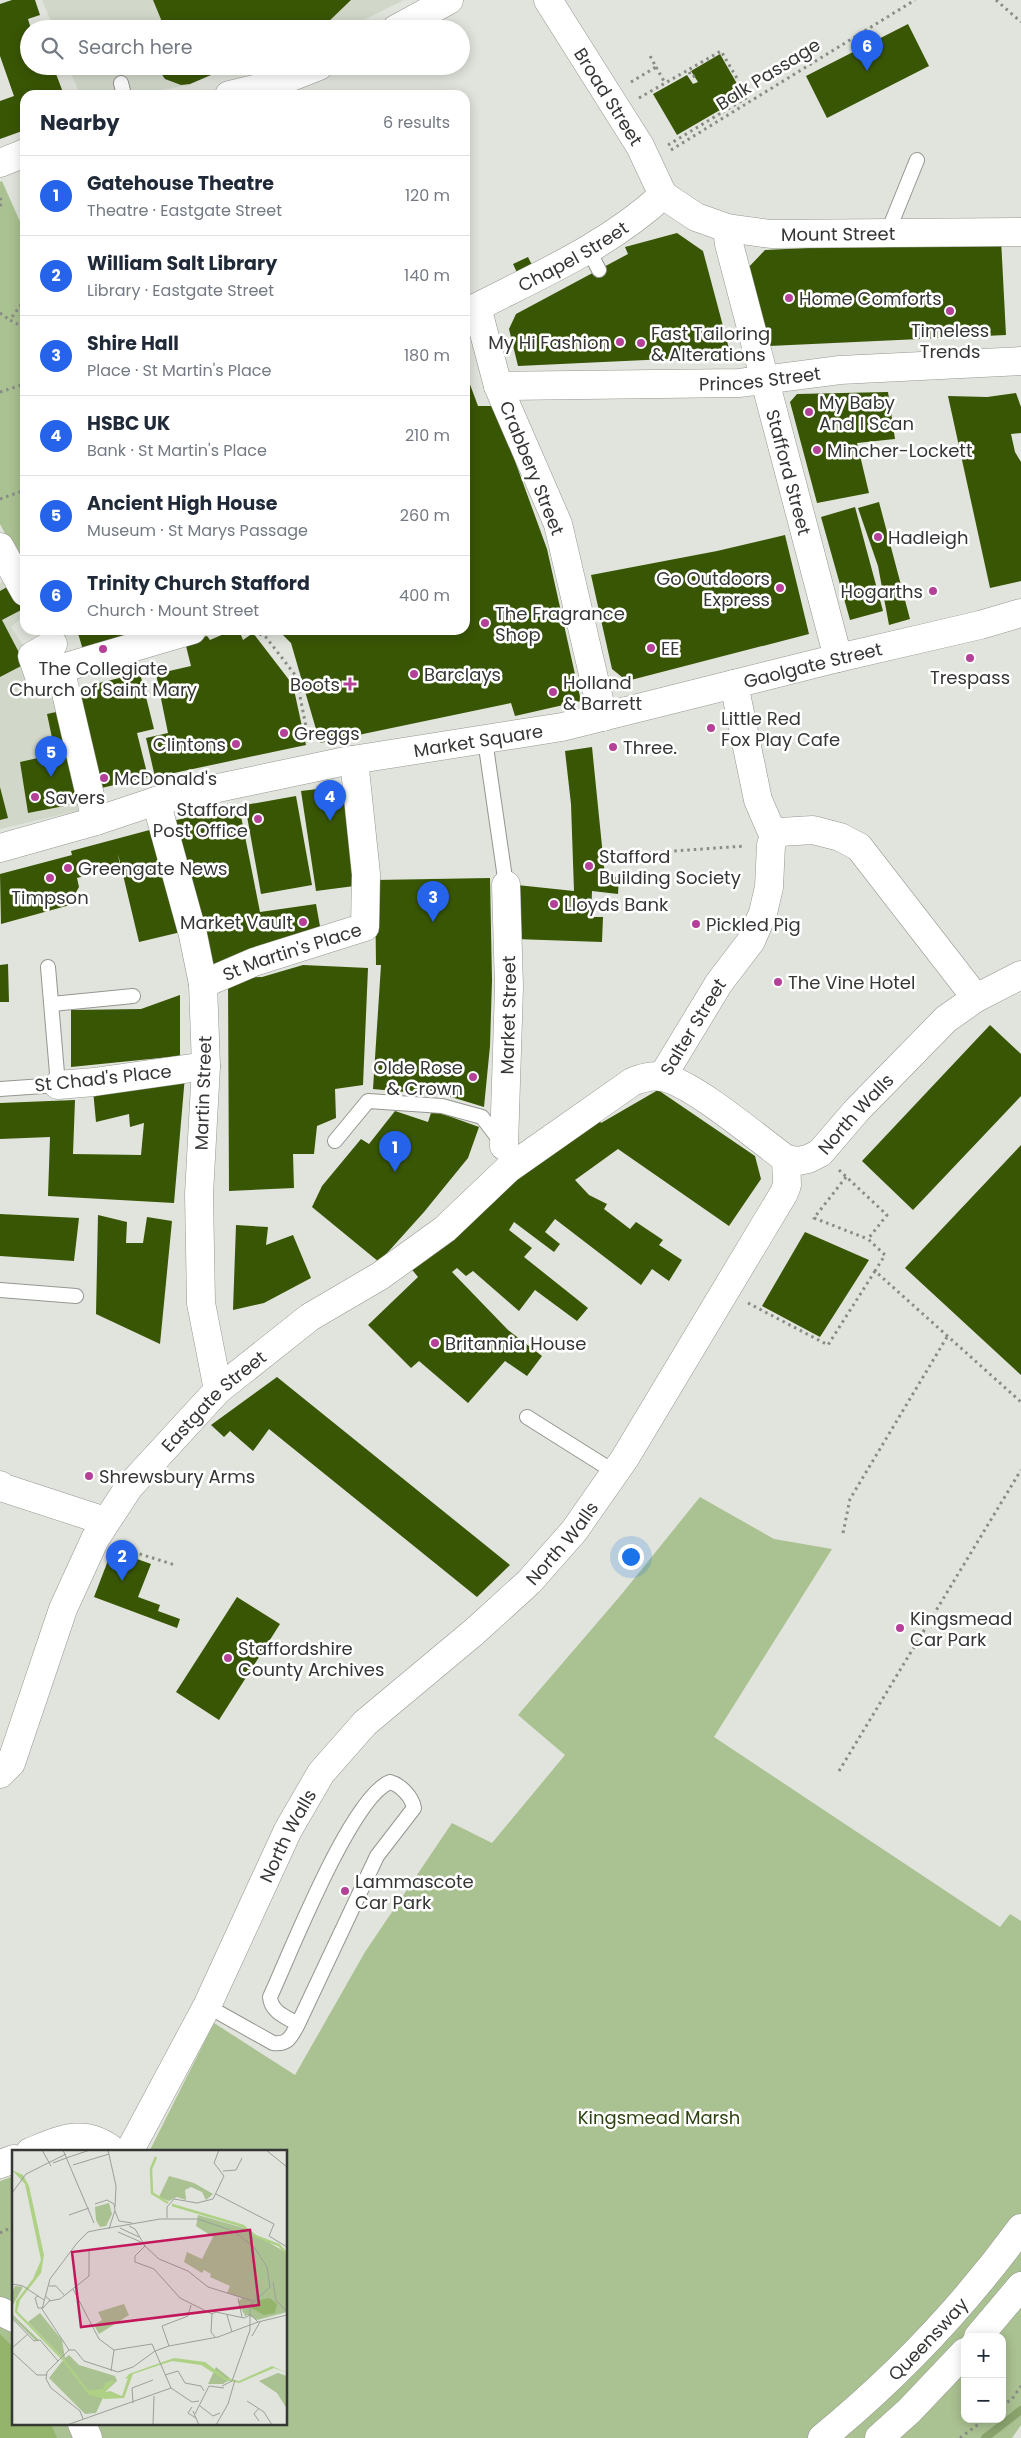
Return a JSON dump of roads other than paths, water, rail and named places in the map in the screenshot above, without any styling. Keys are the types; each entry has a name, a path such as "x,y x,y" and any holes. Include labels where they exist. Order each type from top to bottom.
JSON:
{"main road":[{"path":"412,20 449,0"},
{"name":"Broad Street","path":"548,0 640,146 663,195"},
{"path":"250,90 271,85 296,75"},
{"name":"Mount Street","path":"663,195 696,217 728,228 771,234 1021,232"},
{"name":"Chapel Street","path":"477,307 589,259 639,218 663,195"},
{"name":"Stafford Street","path":"728,228 729,244 838,658"},
{"name":"Crabbery Street","path":"477,307 498,386 558,524 603,717"},
{"name":"Princes Street","path":"498,386 739,383 840,370 1021,361"},
{"path":"4,564 20,585"},
{"name":"Gaolgate Street","path":"603,717 838,658 980,625 1021,613"},
{"path":"64,672 177,635"},
{"path":"49,637 64,672 96,821"},
{"name":"Salter Street","path":"506,1157 632,1082 648,1076 662,1077 719,983 751,941 763,913 769,887 772,841 758,800 734,684"},
{"name":"Market Square","path":"0,848 96,821 156,801 314,767 562,727 603,717"},
{"name":"St Martin's Place","path":"203,984 254,962 365,926 366,874 354,760"},
{"name":"Martin Street","path":"156,801 193,935 203,984 206,1066 199,1194 201,1303 218,1390"},
{"path":"772,841 780,832 813,830 840,836 859,848 976,998"},
{"name":"Market Street","path":"506,884 509,987 506,1157"},
{"name":"North Walls","path":"130,2150 207,2006 288,1830 321,1773 365,1723 474,1632 529,1582 574,1531 616,1473 784,1193 787,1185 786,1159 798,1161 808,1159 820,1153 857,1110 946,1019 976,998 1021,975"},
{"name":"St Chad's Place","path":"58,1085 94,1082 206,1066"},
{"path":"662,1077 685,1086 786,1159"},
{"name":"Eastgate Street","path":"0,1774 11,1763 64,1609 100,1530 129,1487 218,1390 310,1317 380,1276 445,1229 506,1157"},
{"path":"0,1485 100,1530"},
{"path":"34,2150 57,2140 76,2136 99,2140 112,2150"},
{"path":"0,2164 12,2159"},
{"name":"Queensway","path":"822,2438 865,2403 920,2349 987,2274 1021,2228"},
{"name":"Queensway","path":"981,2333 1021,2286"},
{"path":"0,2311 12,2317"},
{"name":"Queensway","path":"879,2438 909,2411 961,2356"},
{"path":"83,2426 88,2438"}],"lane":[{"path":"888,234 917,160"},
{"path":"485,740 506,884"},
{"path":"48,966 58,1085"},
{"path":"52,1004 132,996"},
{"name":"St Chad's Place","path":"0,1089 58,1085"},
{"path":"335,1141 368,1101 442,1106 482,1117 506,1157"},
{"path":"0,1290 76,1296"},
{"path":"527,1417 616,1473"},
{"path":"207,2006 273,2043 282,2044 290,2040 298,2024 377,1856 414,1808 413,1801 396,1784 390,1782 384,1785 369,1800 356,1820 320,1882 270,1997 270,2004 275,2010 298,2024"}],"waterway":[{"path":"985,2438 1021,2410"}],"place":[{"name":"Trinity Church Stafford","path":"867,71"},
{"name":"Home Comforts","path":"789,298"},
{"name":"Timeless Trends","path":"950,311"},
{"name":"My Hi Fashion","path":"620,342"},
{"name":"Fast Tailoring & Alterations","path":"641,343"},
{"name":"My Baby And I Scan","path":"809,412"},
{"name":"Mincher-Lockett","path":"817,450"},
{"name":"Hadleigh","path":"878,537"},
{"name":"Go Outdoors Express","path":"780,588"},
{"name":"Hogarths","path":"933,591"},
{"name":"The Fragrance Shop","path":"485,623"},
{"name":"EE","path":"651,648"},
{"name":"The Collegiate Church of Saint Mary","path":"103,649"},
{"name":"Trespass","path":"970,658"},
{"name":"Barclays","path":"414,674"},
{"name":"Boots","path":"350,684"},
{"name":"Holland & Barrett","path":"553,692"},
{"name":"Little Red Fox Play Cafe","path":"711,728"},
{"name":"Greggs","path":"284,733"},
{"name":"Clintons","path":"236,744"},
{"name":"Three.","path":"613,747"},
{"name":"Ancient High House","path":"51,777"},
{"name":"McDonald's","path":"104,778"},
{"name":"Savers","path":"35,797"},
{"name":"Stafford Post Office","path":"258,819"},
{"name":"HSBC UK","path":"330,821"},
{"name":"Stafford Building Society","path":"589,866"},
{"name":"Greengate News","path":"68,868"},
{"name":"Timpson","path":"50,878"},
{"name":"Lloyds Bank","path":"554,904"},
{"name":"Market Vault","path":"303,922"},
{"name":"Shire Hall","path":"433,922"},
{"name":"Pickled Pig","path":"696,924"},
{"name":"The Vine Hotel","path":"778,982"},
{"name":"Olde Rose & Crown","path":"473,1077"},
{"name":"Gatehouse Theatre","path":"395,1172"},
{"name":"Britannia House","path":"435,1343"},
{"name":"Shrewsbury Arms","path":"89,1476"},
{"name":"William Salt Library","path":"122,1581"},
{"name":"Kingsmead Car Park","path":"900,1628"},
{"name":"Staffordshire County Archives","path":"228,1658"},
{"name":"Lammascote Car Park","path":"345,1891"}],"park label":[{"name":"Kingsmead Marsh","path":"659,2117"}]}
